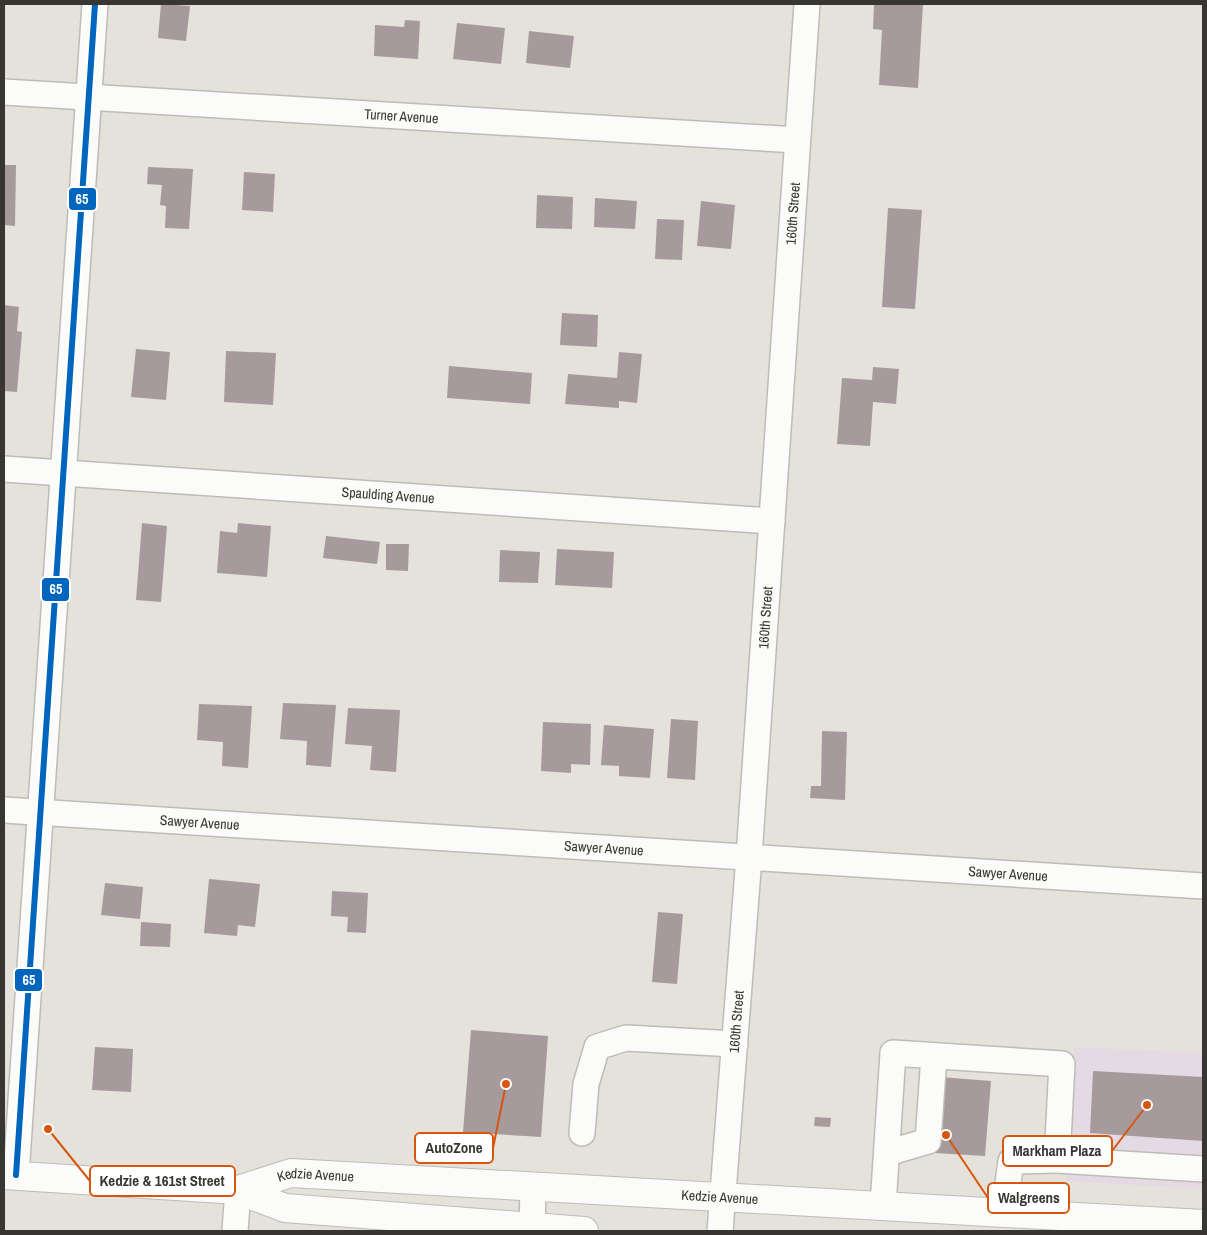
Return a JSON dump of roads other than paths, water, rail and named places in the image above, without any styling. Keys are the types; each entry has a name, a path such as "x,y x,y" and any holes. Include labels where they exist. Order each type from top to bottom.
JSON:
{"main road":[{"name":"Kedzie Avenue","path":"238,1190 291,1173 1203,1224"},
{"name":"Kedzie Avenue","path":"10,1175 238,1190 285,1208 532,1229 584,1231"}],"street":[{"path":"10,1175 65,474 95,4"},
{"name":"160th Street","path":"720,1231 749,857 807,4"},
{"name":"Turner Avenue","path":"4,92 798,140"},
{"name":"Spaulding Avenue","path":"4,469 772,521"},
{"name":"Sawyer Avenue","path":"4,810 1203,886"},
{"path":"582,1133 586,1084 597,1047 626,1038 735,1044"},
{"path":"883,1206 893,1053 1062,1064 1056,1160"},
{"path":"887,1153 928,1141 934,1056"},
{"path":"1004,1213 1011,1160 1056,1160 1203,1169"},
{"path":"532,1229 533,1187"},
{"path":"235,1231 238,1190"}],"place":[{"name":"AutoZone","path":"506,1084"},
{"name":"Markham Plaza","path":"1147,1105"},
{"name":"Kedzie & 161st Street","path":"48,1129"},
{"name":"Walgreens","path":"946,1135"}]}
